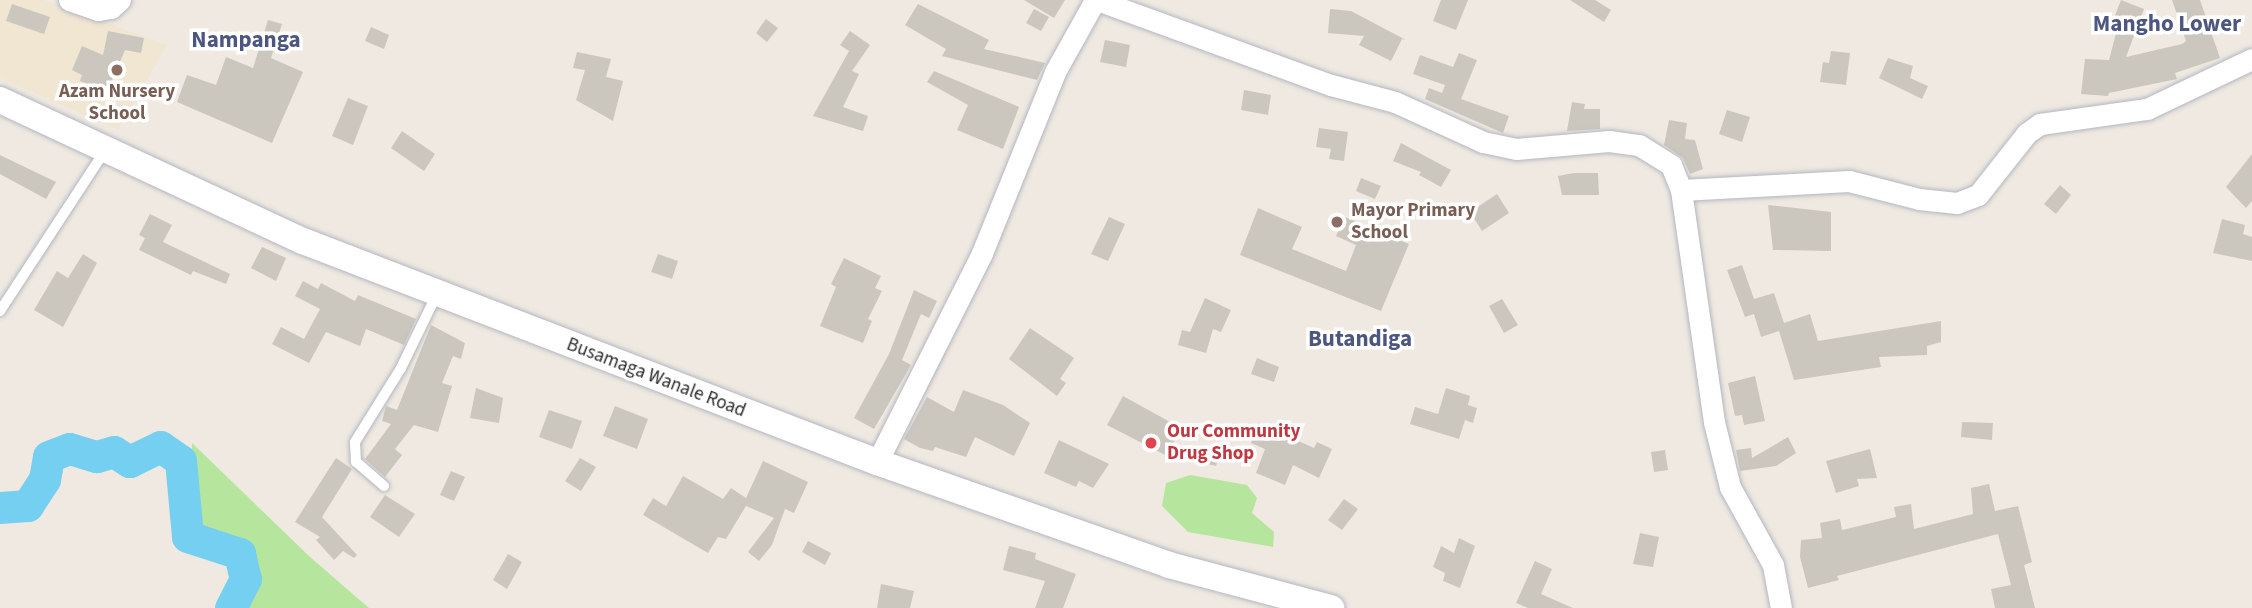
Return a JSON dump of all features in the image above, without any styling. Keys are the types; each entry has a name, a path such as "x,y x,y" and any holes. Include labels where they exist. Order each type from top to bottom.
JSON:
{"street":[{"path":"69,0 98,10 111,8 120,0"},
{"path":"877,462 982,253 1055,72 1096,0 1331,85 1395,103 1483,142 1516,149 1609,141 1639,145 1671,165 1681,190 1714,422 1727,474 1773,565 1781,608"},
{"path":"1681,190 1849,181 1919,199 1957,203 1978,195 2027,133 2040,124 2147,109 2252,60"},
{"name":"Busamaga Wanale Road","path":"0,100 303,241 877,462 1169,565 1331,608"}],"lane":[{"path":"0,311 106,149"},
{"path":"384,486 356,462 355,442 401,368 437,294"}],"shaded area":[{"path":"0,0 44,0 167,45 118,130 0,78"}],"green space":[{"path":"192,443 310,557 369,608 231,608 246,579 240,555 188,537"},
{"path":"1190,475 1247,485 1257,498 1252,513 1274,532 1273,547 1188,532 1162,506 1166,483"}],"building":[{"path":"1024,0 1065,0 1054,18"},
{"path":"1441,0 1468,0 1456,30 1433,21"},
{"path":"1570,0 1595,0 1611,10 1604,22"},
{"path":"2121,0 2144,9 2126,57 2186,41 2172,0 2200,0 2220,58 2175,73 2177,79 2109,93 2108,96 2081,94 2085,59 2109,60 2118,26 2112,23"},
{"path":"12,4 50,17 44,34 6,21"},
{"path":"918,4 989,40 984,49 1045,63 1037,80 942,56 946,49 905,25"},
{"path":"1034,9 1049,17 1041,31 1026,23"},
{"path":"1330,9 1351,11 1406,40 1402,39 1391,61 1359,45 1364,36 1328,33"},
{"path":"766,19 778,28 767,42 756,33"},
{"path":"268,20 282,24 271,58 303,72 272,143 177,102 187,75 216,85 226,57 253,68"},
{"path":"371,27 389,35 384,49 365,41"},
{"path":"108,31 144,38 141,53 125,50 109,87 103,85 101,89 80,81 82,75 72,70 82,46 103,55"},
{"path":"850,31 870,45 852,71 859,74 843,107 868,116 863,131 813,116 849,51 840,45"},
{"path":"1105,40 1130,45 1126,67 1100,62"},
{"path":"1831,51 1850,53 1846,85 1820,82 1823,62 1829,63"},
{"path":"577,52 611,59 606,77 623,81 613,121 576,100 585,70 573,68"},
{"path":"1459,53 1477,60 1461,99 1509,116 1503,133 1425,99 1429,88 1442,93 1445,85 1413,74 1420,55 1453,67"},
{"path":"1888,58 1913,66 1910,78 1928,86 1922,99 1879,78"},
{"path":"934,71 1019,107 1003,149 957,130 968,105 927,82"},
{"path":"1244,90 1271,95 1268,115 1241,110"},
{"path":"348,98 368,106 353,145 332,136"},
{"path":"1572,102 1585,104 1584,109 1600,109 1600,129 1567,131"},
{"path":"1727,110 1750,117 1742,142 1719,134"},
{"path":"1669,120 1687,123 1685,139 1695,140 1703,169 1690,174 1683,158 1664,145"},
{"path":"1319,128 1348,132 1344,161 1329,159 1331,149 1316,147"},
{"path":"402,131 435,154 424,171 391,148"},
{"path":"1401,143 1451,170 1441,187 1419,175 1421,172 1393,161"},
{"path":"2252,154 2252,201 2246,208 2226,187"},
{"path":"0,155 56,182 46,199 0,174"},
{"path":"1598,173 1599,195 1562,195 1558,176"},
{"path":"1361,178 1381,186 1375,199 1356,191"},
{"path":"2060,185 2071,195 2056,214 2044,204"},
{"path":"1497,194 1509,213 1482,231 1470,212"},
{"path":"1768,205 1831,212 1831,251 1773,250"},
{"path":"1258,208 1302,227 1292,249 1346,271 1356,245 1336,236 1345,217 1409,244 1381,311 1240,255"},
{"path":"150,214 172,225 163,242 230,274 226,284 193,271 191,275 139,250 145,238 139,235"},
{"path":"1109,217 1125,224 1108,261 1091,254"},
{"path":"2222,219 2245,225 2243,234 2252,237 2252,261 2213,253"},
{"path":"262,247 286,258 276,281 251,268"},
{"path":"83,254 97,263 63,327 34,310 57,271 68,278"},
{"path":"658,254 678,261 672,279 651,272"},
{"path":"844,258 881,276 875,288 882,291 868,319 872,321 863,343 820,326 836,287 831,284"},
{"path":"1742,265 1754,299 1774,293 1784,323 1810,314 1818,341 1941,321 1941,342 1927,346 1927,355 1879,357 1881,367 1794,380 1779,331 1761,337 1754,314 1745,317 1727,270"},
{"path":"303,281 318,289 321,283 355,301 358,295 416,319 404,345 366,329 360,346 326,332 309,363 272,344 281,327 304,339 320,309 295,296"},
{"path":"914,290 937,301 929,318 921,314 902,360 911,365 874,429 854,418 889,354"},
{"path":"1205,298 1231,310 1221,332 1213,329 1206,353 1178,345 1182,330 1190,332"},
{"path":"1502,299 1518,325 1504,333 1489,306"},
{"path":"431,325 465,343 461,359 453,356 442,383 452,386 438,432 414,425 395,449 402,455 385,477 365,459 391,424 382,421 386,406 397,410"},
{"path":"1030,328 1074,358 1060,379 1066,383 1057,396 1009,359"},
{"path":"1257,358 1279,367 1274,382 1251,374"},
{"path":"1755,376 1765,421 1744,425 1742,415 1735,416 1728,383"},
{"path":"476,388 503,398 499,423 470,418"},
{"path":"1446,388 1470,396 1468,405 1477,408 1473,423 1465,420 1459,439 1410,424 1415,407 1438,414"},
{"path":"963,390 1003,405 1030,423 1014,456 975,437 966,457 935,447 933,451 920,448 904,439 927,397 954,412"},
{"path":"1123,396 1181,428 1167,456 1107,425"},
{"path":"615,406 648,419 637,449 603,436"},
{"path":"549,410 582,421 572,449 539,437"},
{"path":"1962,422 1993,423 1992,440 1961,437"},
{"path":"1258,423 1314,448 1317,442 1332,449 1319,478 1293,465 1285,485 1256,473 1265,449 1251,443"},
{"path":"1788,437 1796,453 1776,466 1740,471 1736,450 1751,448 1752,458"},
{"path":"1059,440 1109,464 1093,488 1079,481 1076,487 1044,473"},
{"path":"1200,446 1220,452 1216,466 1196,461"},
{"path":"1870,449 1877,478 1857,479 1859,486 1836,493 1826,461"},
{"path":"1665,450 1668,470 1654,472 1651,452"},
{"path":"336,458 352,469 322,517 357,555 354,558 343,551 334,560 316,540 320,537 295,522"},
{"path":"580,458 596,467 581,491 565,481"},
{"path":"763,461 808,482 794,513 785,509 772,545 759,561 748,552 774,518 746,506 726,539 718,537 708,553 643,515 653,498 666,506 683,476 723,499 731,488 746,498"},
{"path":"451,471 465,477 454,501 440,495"},
{"path":"1989,484 1995,511 2018,506 2032,562 2024,565 2035,608 1995,608 1991,589 2011,585 1998,534 1837,576 1839,580 1808,588 1800,557 1801,540 1822,538 1820,523 1840,519 1842,530 1896,517 1894,507 1911,504 1914,529 1973,514 1971,488"},
{"path":"385,495 415,514 399,537 370,517"},
{"path":"1344,499 1358,509 1342,530 1328,520"},
{"path":"1640,533 1659,537 1653,567 1633,564"},
{"path":"1459,538 1475,546 1460,588 1443,581 1445,573 1433,567 1441,546 1454,553"},
{"path":"808,541 831,553 825,565 802,552"},
{"path":"1009,546 1036,553 1035,559 1076,574 1063,608 1035,608 1045,581 1003,570"},
{"path":"508,554 522,562 507,589 493,580"},
{"path":"1535,561 1552,569 1541,594 1573,608 1528,608 1516,603"},
{"path":"881,584 914,591 910,608 877,608"}],"waterway":[{"path":"0,508 28,506 45,480 49,457 70,449 97,457 114,452 130,462 161,447 181,461 188,537 240,554 246,579 231,608"}],"place":[{"name":"Azam Nursery School","path":"117,70"},
{"name":"Mayor Primary School","path":"1337,222"},
{"name":"Our Community Drug Shop","path":"1151,443"}],"district":[{"name":"Mangho Lower","path":"2167,24"},
{"name":"Nampanga","path":"246,40"},
{"name":"Butandiga","path":"1360,339"}]}
